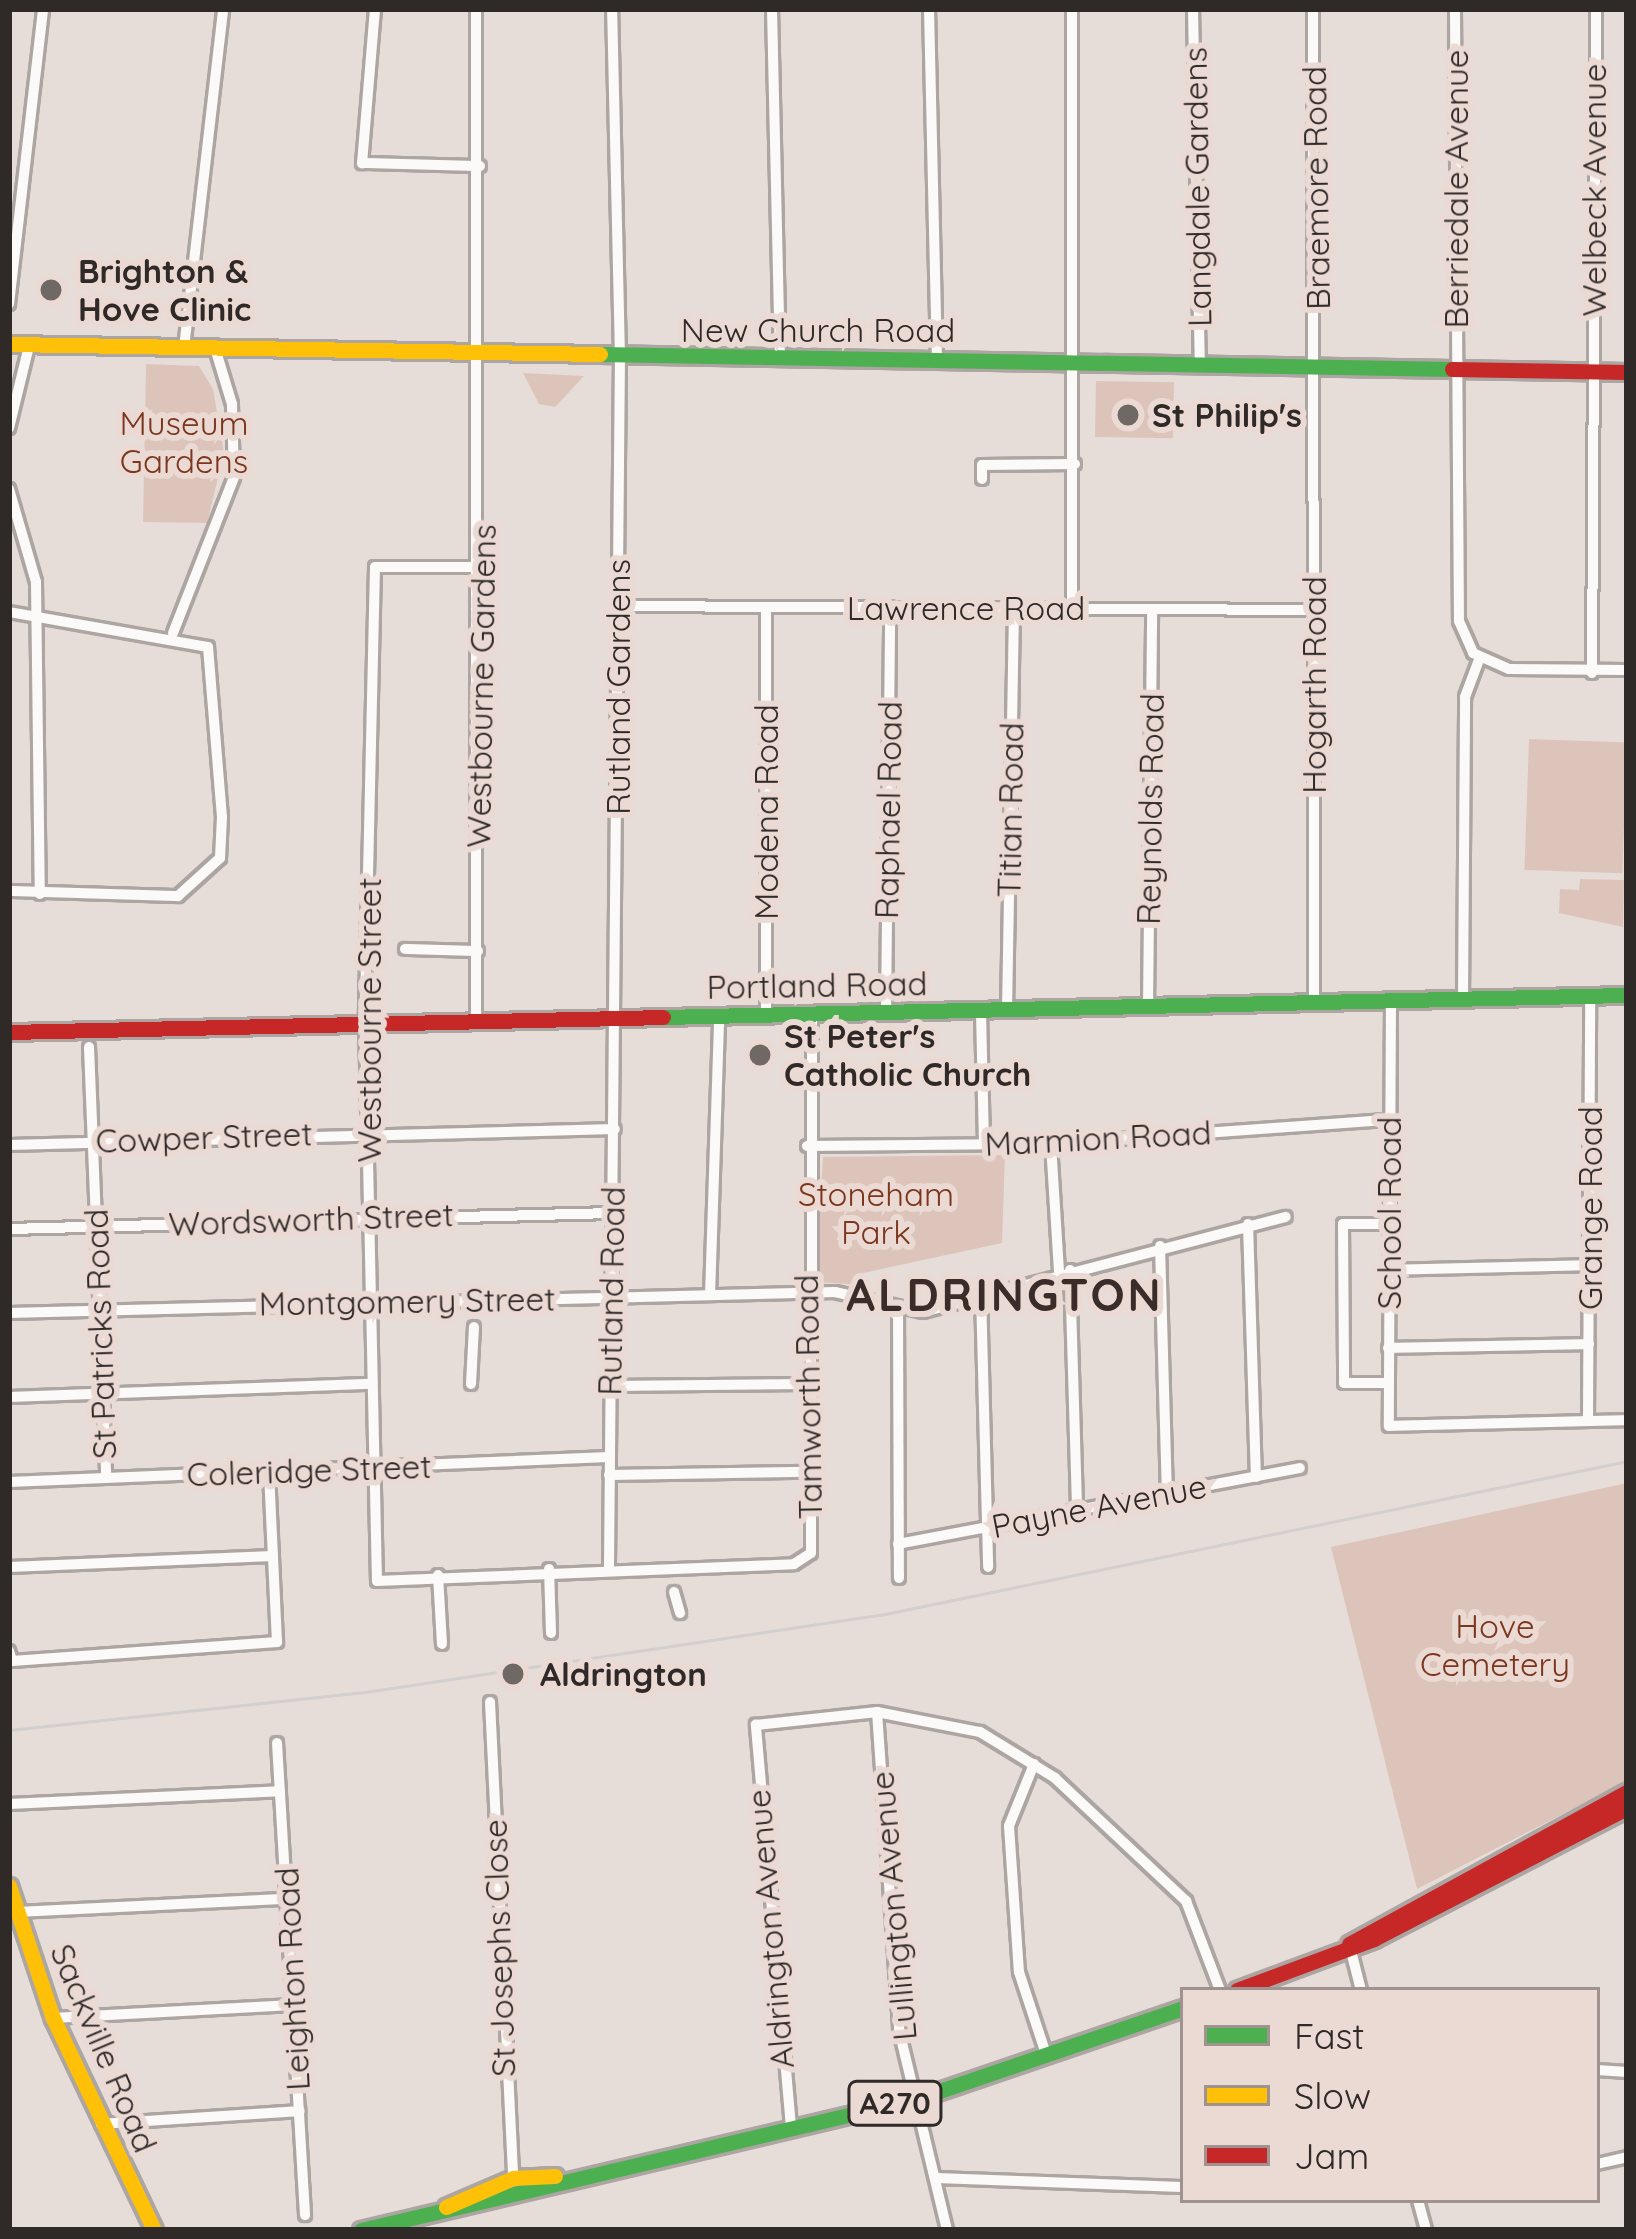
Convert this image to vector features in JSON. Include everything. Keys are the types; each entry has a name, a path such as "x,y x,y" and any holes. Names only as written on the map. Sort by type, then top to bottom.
{"main road":[{"name":"New Church Road","path":"9,344 781,362 937,360 1627,372"},
{"name":"Portland Road","path":"9,1033 365,1019 719,1018 1627,995"},
{"path":"1349,1944 1627,1792"},
{"path":"1244,1987 1349,1944 1627,1808"},
{"name":"Sackville Road","path":"9,1886 53,2018 98,2125 154,2230"},
{"name":"A270","path":"361,2230 514,2185 916,2099 1180,2009"}],"street":[{"path":"9,304 43,9"},
{"path":"184,349 221,10 237,9"},
{"path":"375,9 362,163 480,166"},
{"name":"Westbourne Gardens","path":"476,9 484,354 476,1018"},
{"name":"Rutland Gardens","path":"612,9 620,357 615,1016"},
{"path":"772,9 781,362"},
{"path":"929,9 937,360"},
{"path":"1072,9 1078,362 1072,608"},
{"name":"Langdale Gardens","path":"1193,9 1200,364"},
{"name":"Braemore Road","path":"1313,9 1318,366"},
{"name":"Berriedale Avenue","path":"1455,9 1457,607 1480,657"},
{"name":"Welbeck Avenue","path":"1592,674 1596,9"},
{"path":"9,428 29,346"},
{"path":"173,633 234,477 232,404 215,348"},
{"name":"Hogarth Road","path":"1314,1004 1318,366"},
{"path":"982,479 982,465 1075,464"},
{"path":"9,489 36,612 40,894"},
{"name":"Westbourne Street","path":"438,1575 377,1581 365,1019 375,567 483,567"},
{"name":"Lawrence Road","path":"618,606 1314,610"},
{"name":"Modena Road","path":"766,607 766,1016"},
{"name":"Raphael Road","path":"886,1013 890,608"},
{"name":"Titian Road","path":"1006,1011 1013,609"},
{"name":"Reynolds Road","path":"1148,1008 1152,610"},
{"path":"9,612 173,633 208,647 218,664 220,858 198,883 156,901 9,892"},
{"path":"1463,999 1465,697 1480,657 1592,674 1627,670"},
{"path":"405,949 478,951"},
{"name":"Grange Road","path":"1588,1420 1590,996"},
{"name":"School Road","path":"1391,999 1389,1426 1588,1420"},
{"path":"982,1012 984,1144"},
{"name":"Rutland Road","path":"610,1566 615,1016"},
{"name":"Tamworth Road","path":"610,1566 674,1571 804,1561 812,1016"},
{"path":"710,1295 719,1018"},
{"name":"St Patricks Road","path":"89,1047 106,1478"},
{"name":"Marmion Road","path":"807,1146 1052,1144 1388,1120"},
{"name":"Cowper Street","path":"9,1144 615,1129"},
{"path":"1052,1144 1065,1271 1077,1510"},
{"name":"Wordsworth Street","path":"9,1229 612,1213"},
{"path":"899,1578 898,1309 1286,1217"},
{"path":"1249,1224 1256,1477"},
{"path":"1388,1224 1343,1225 1344,1383 1388,1383"},
{"path":"1160,1246 1167,1493"},
{"path":"1388,1270 1590,1265"},
{"path":"981,1293 988,1567"},
{"name":"Montgomery Street","path":"9,1313 370,1300 805,1294 898,1309"},
{"path":"471,1384 474,1298"},
{"path":"1388,1348 1589,1344"},
{"path":"9,1397 372,1384"},
{"path":"610,1386 805,1384"},
{"path":"1588,1420 1627,1420"},
{"name":"Coleridge Street","path":"9,1482 608,1457"},
{"name":"Payne Avenue","path":"898,1544 1300,1468"},
{"path":"9,1651 12,1661 277,1642 269,1472"},
{"path":"609,1474 808,1472"},
{"path":"9,1567 274,1556"},
{"path":"442,1644 438,1575 610,1566"},
{"path":"549,1569 551,1633"},
{"path":"674,1592 680,1613"},
{"name":"St Josephs Close","path":"490,1702 514,2185"},
{"path":"877,1712 951,1722 1034,1764 1186,1901 1219,1987"},
{"name":"Aldrington Avenue","path":"791,2127 753,1730 877,1712"},
{"name":"Lullington Avenue","path":"877,1712 899,2030 947,2230"},
{"name":"Leighton Road","path":"277,1743 305,2215"},
{"path":"1034,1764 1010,1826 1019,1972 1047,2056"},
{"path":"9,1804 280,1791"},
{"path":"16,1912 287,1898"},
{"path":"1349,1944 1360,1987"},
{"path":"53,2018 293,2005"},
{"path":"98,2125 299,2111"},
{"path":"935,2178 1180,2187"}],"green space":[{"name":"Museum Gardens","path":"146,364 199,366 213,389 224,453 207,523 143,522"},
{"path":"523,373 584,376 555,407 539,404"},
{"path":"1096,381 1174,382 1173,438 1095,437"},
{"path":"1529,739 1627,742 1622,873 1524,870"},
{"path":"1580,879 1624,880 1623,927 1559,913 1560,889 1579,890"},
{"name":"Stoneham Park","path":"1005,1155 1002,1243 863,1273 865,1285 815,1282 823,1157"},
{"name":"Hove Cemetery","path":"1627,1483 1627,1781 1417,1889 1331,1547"}],"railway":[{"path":"9,1730 365,1692 885,1614 1627,1461"}],"traffic: fast":[{"path":"600,354 1452,369"},
{"path":"663,1017 1627,995"},
{"path":"361,2230 916,2099 1180,2009"}],"traffic: slow":[{"path":"9,344 600,354"},
{"path":"9,1886 53,2018 154,2230"},
{"path":"446,2207 513,2178 555,2176"}],"traffic: jam":[{"path":"1452,369 1627,372"},
{"path":"9,1032 663,1017"},
{"path":"1349,1944 1627,1792"},
{"path":"1245,1987 1374,1939 1627,1808"}],"place":[{"name":"Brighton & Hove Clinic","path":"51,290"},
{"name":"St Philip's","path":"1128,415"},
{"name":"St Peter's Catholic Church","path":"760,1055"},
{"name":"Aldrington","path":"513,1674"}],"district":[{"name":"ALDRINGTON","path":"1005,1295"}]}
